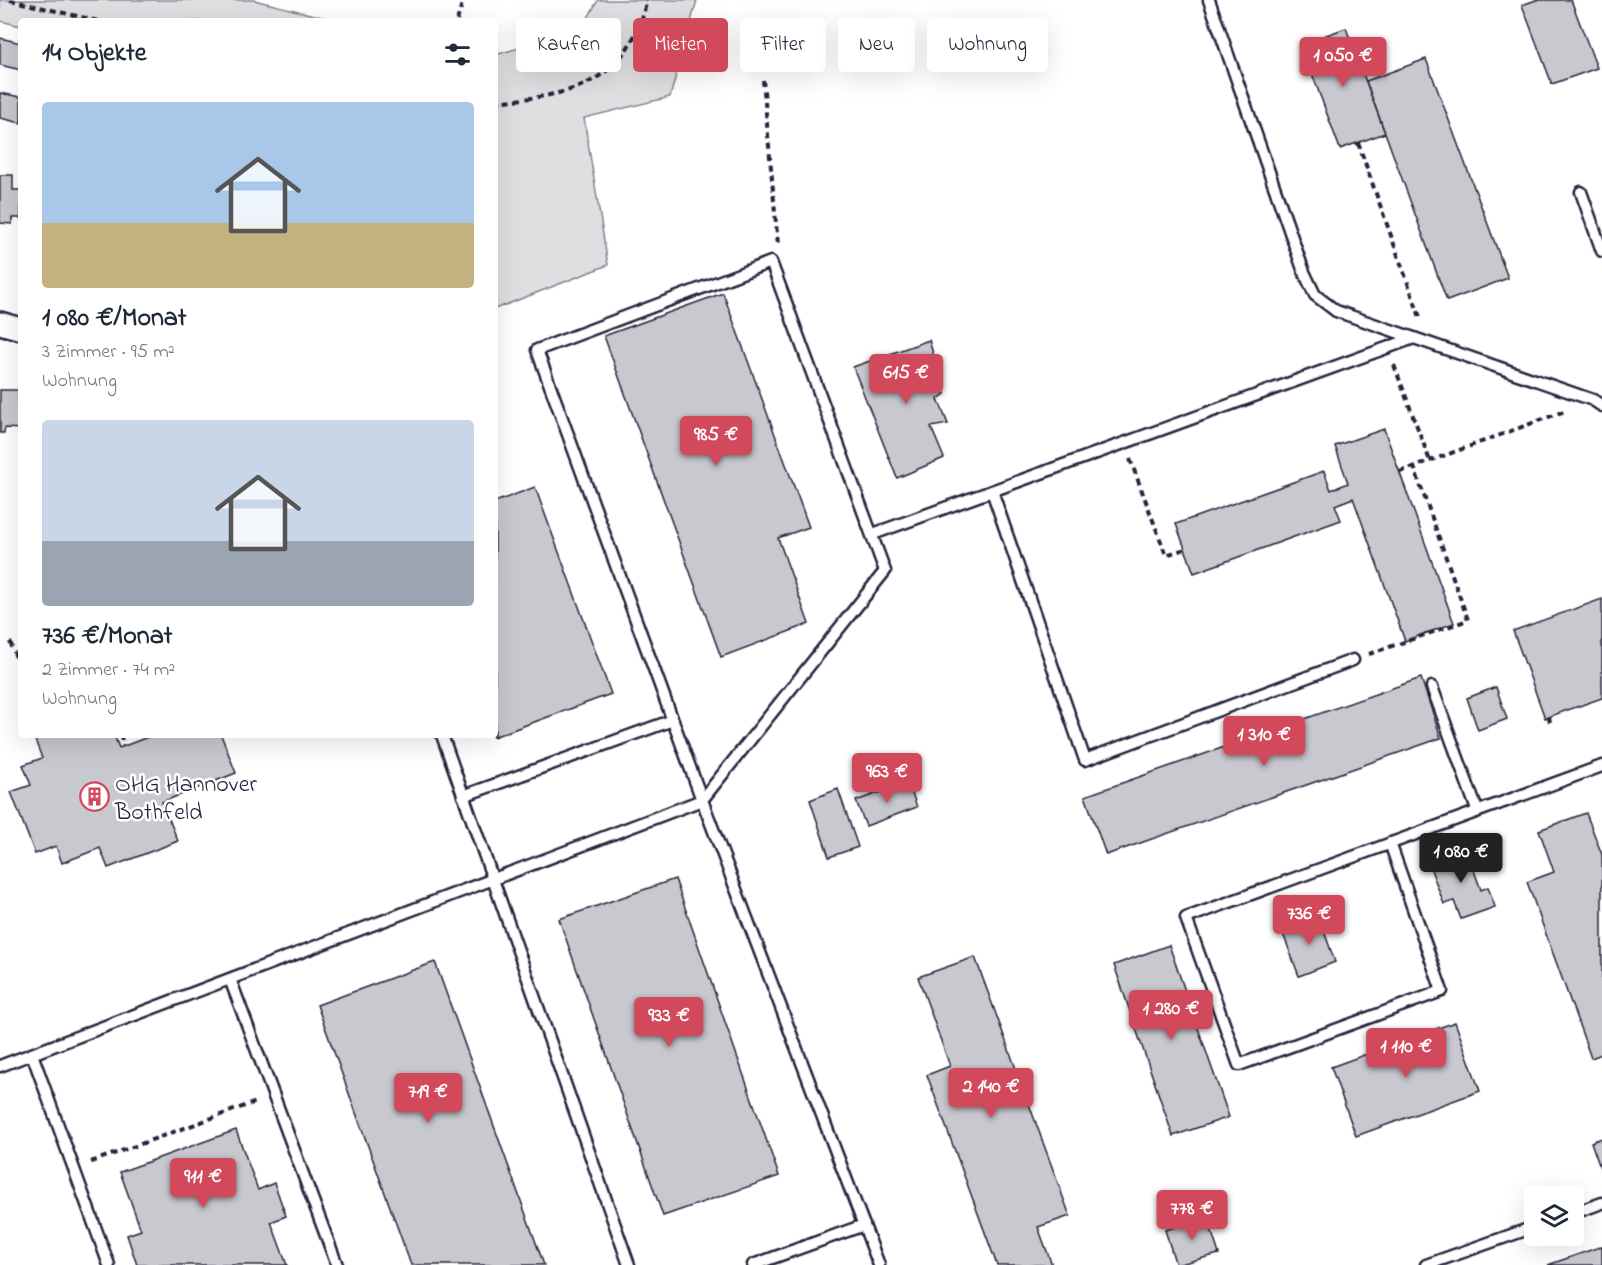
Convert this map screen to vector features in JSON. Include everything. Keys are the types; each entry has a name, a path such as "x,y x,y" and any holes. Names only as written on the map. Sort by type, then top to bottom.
{"street":[{"path":"0,323 18,328"}],"lane":[{"path":"1209,0 1304,272 1315,295 1336,311 1598,403"},
{"path":"1581,192 1602,251"},
{"path":"0,1066 702,800 885,571 771,262 537,350 702,800 879,1265"},
{"path":"873,534 1414,338"},
{"path":"992,491 1085,760 1353,660"},
{"path":"1432,687 1477,810"},
{"path":"463,796 674,720"},
{"path":"443,738 628,1265"},
{"path":"1390,843 1442,991 1239,1065 1186,918 1477,810 1602,766"},
{"path":"230,979 337,1265"},
{"path":"32,1054 109,1265"},
{"path":"1584,1209 1602,1203"},
{"path":"753,1265 864,1225"},
{"path":"1426,1265 1524,1231"}],"path":[{"path":"10,0 85,18"},
{"path":"458,18 463,0"},
{"path":"498,102 542,97 588,84 616,63 638,31 647,0"},
{"path":"763,80 778,249 771,262"},
{"path":"1358,143 1429,343"},
{"path":"1388,347 1430,461"},
{"path":"1400,472 1598,403"},
{"path":"1124,443 1166,555 1185,549"},
{"path":"1353,660 1468,620 1414,467"},
{"path":"10,642 18,662"},
{"path":"1549,717 1551,722"},
{"path":"121,738 124,746"},
{"path":"74,1169 274,1095"}],"shaded area":[{"path":"0,0 254,0 326,18 18,18 18,25 0,21"},
{"path":"598,0 697,0 692,18 633,18 633,72 677,72 670,97 584,118 608,265 498,308 498,54 516,49 516,72 621,72 621,18 588,18"}],"building":[{"path":"1536,0 1571,0 1597,68 1552,84 1522,5"},
{"path":"1346,28 1385,133 1340,149 1301,44"},
{"path":"0,38 18,42 18,69 0,65"},
{"path":"1426,59 1508,278 1447,301 1366,81"},
{"path":"0,93 18,96 18,122 0,118"},
{"path":"0,175 13,175 13,190 18,190 18,218 12,218 12,224 0,223"},
{"path":"723,293 809,527 778,538 809,624 721,657 604,336"},
{"path":"929,340 945,394 938,399 948,424 931,427 944,458 897,478 853,367"},
{"path":"0,390 18,390 18,429 5,428 4,433 0,433"},
{"path":"1384,429 1454,623 1405,641 1353,498 1335,505 1341,520 1194,573 1176,524 1324,471 1331,490 1348,483 1335,446"},
{"path":"535,487 611,694 498,735 498,501"},
{"path":"1602,599 1602,698 1545,718 1513,631"},
{"path":"1421,678 1441,738 1106,855 1085,796"},
{"path":"1496,687 1507,719 1478,730 1467,698"},
{"name":"OHG Hannover Bothfeld","path":"40,738 115,738 119,748 145,738 222,738 236,773 162,802 178,841 108,868 100,848 62,863 56,846 35,854 11,792 31,785 23,765 42,758 35,740"},
{"path":"908,782 917,807 866,826 856,801"},
{"path":"838,789 858,847 829,857 810,800"},
{"path":"1586,813 1602,855 1602,1054 1591,1058 1527,882 1554,872 1539,830"},
{"path":"1466,848 1481,890 1488,887 1495,907 1461,919 1454,901 1444,904 1428,862"},
{"path":"675,879 779,1176 663,1216 559,919"},
{"path":"1319,917 1335,962 1299,976 1282,931"},
{"path":"1169,945 1229,1117 1173,1136 1114,965"},
{"path":"975,957 1070,1216 1038,1227 1052,1265 997,1265 927,1075 950,1066 918,977"},
{"path":"435,962 544,1265 411,1265 317,1005"},
{"path":"1455,1022 1480,1091 1356,1136 1331,1067"},
{"path":"236,1130 258,1190 274,1183 276,1188 286,1216 271,1222 287,1265 137,1265 127,1235 141,1230 120,1172"},
{"path":"1602,1138 1602,1173 1591,1142"},
{"path":"1207,1217 1219,1254 1176,1265 1165,1230"},
{"path":"1602,1246 1602,1265 1548,1265"}],"place":[{"name":"OHG Hannover Bothfeld","path":"94,797"}]}
